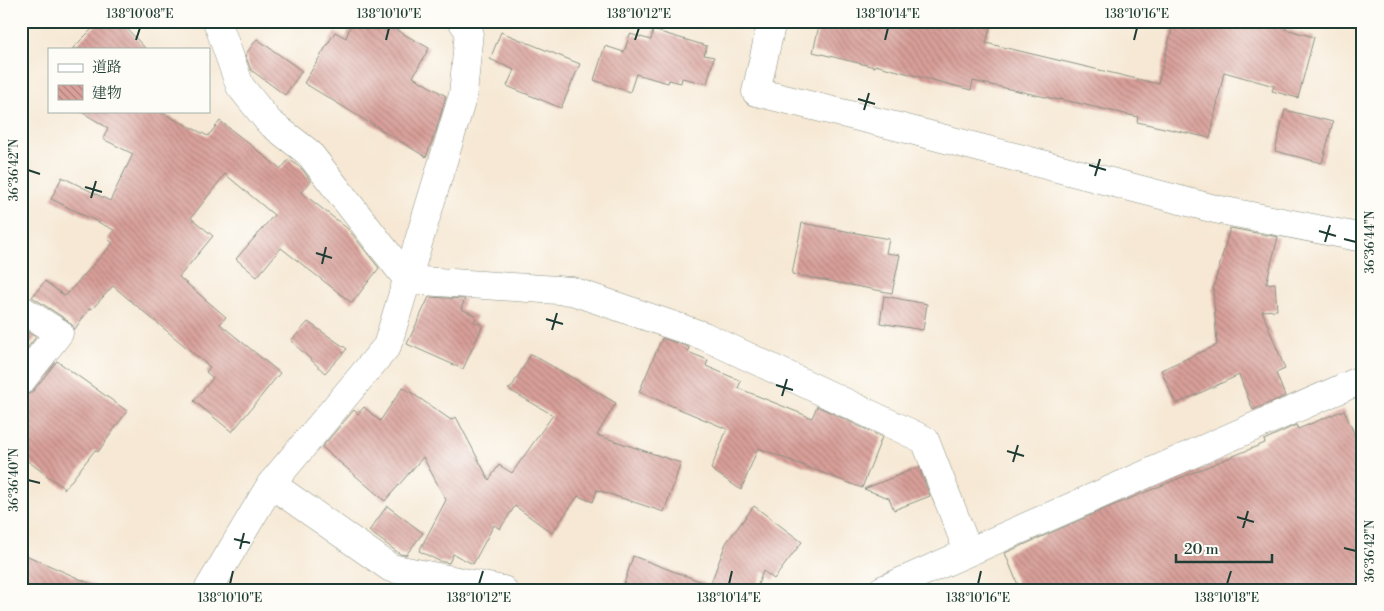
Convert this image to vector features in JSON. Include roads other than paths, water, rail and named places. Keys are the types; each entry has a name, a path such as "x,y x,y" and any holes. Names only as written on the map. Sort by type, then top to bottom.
{"street":[{"path":"217,21 240,86 269,122 309,153 408,280 572,291 704,336 925,440 968,551"},
{"path":"208,590 271,484 387,346 463,95 469,31 462,21"},
{"path":"772,21 756,92 1215,209 1363,238"},
{"path":"21,309 59,333 21,381"},
{"path":"882,590 1363,379"},
{"path":"271,484 391,568 503,590"}]}
